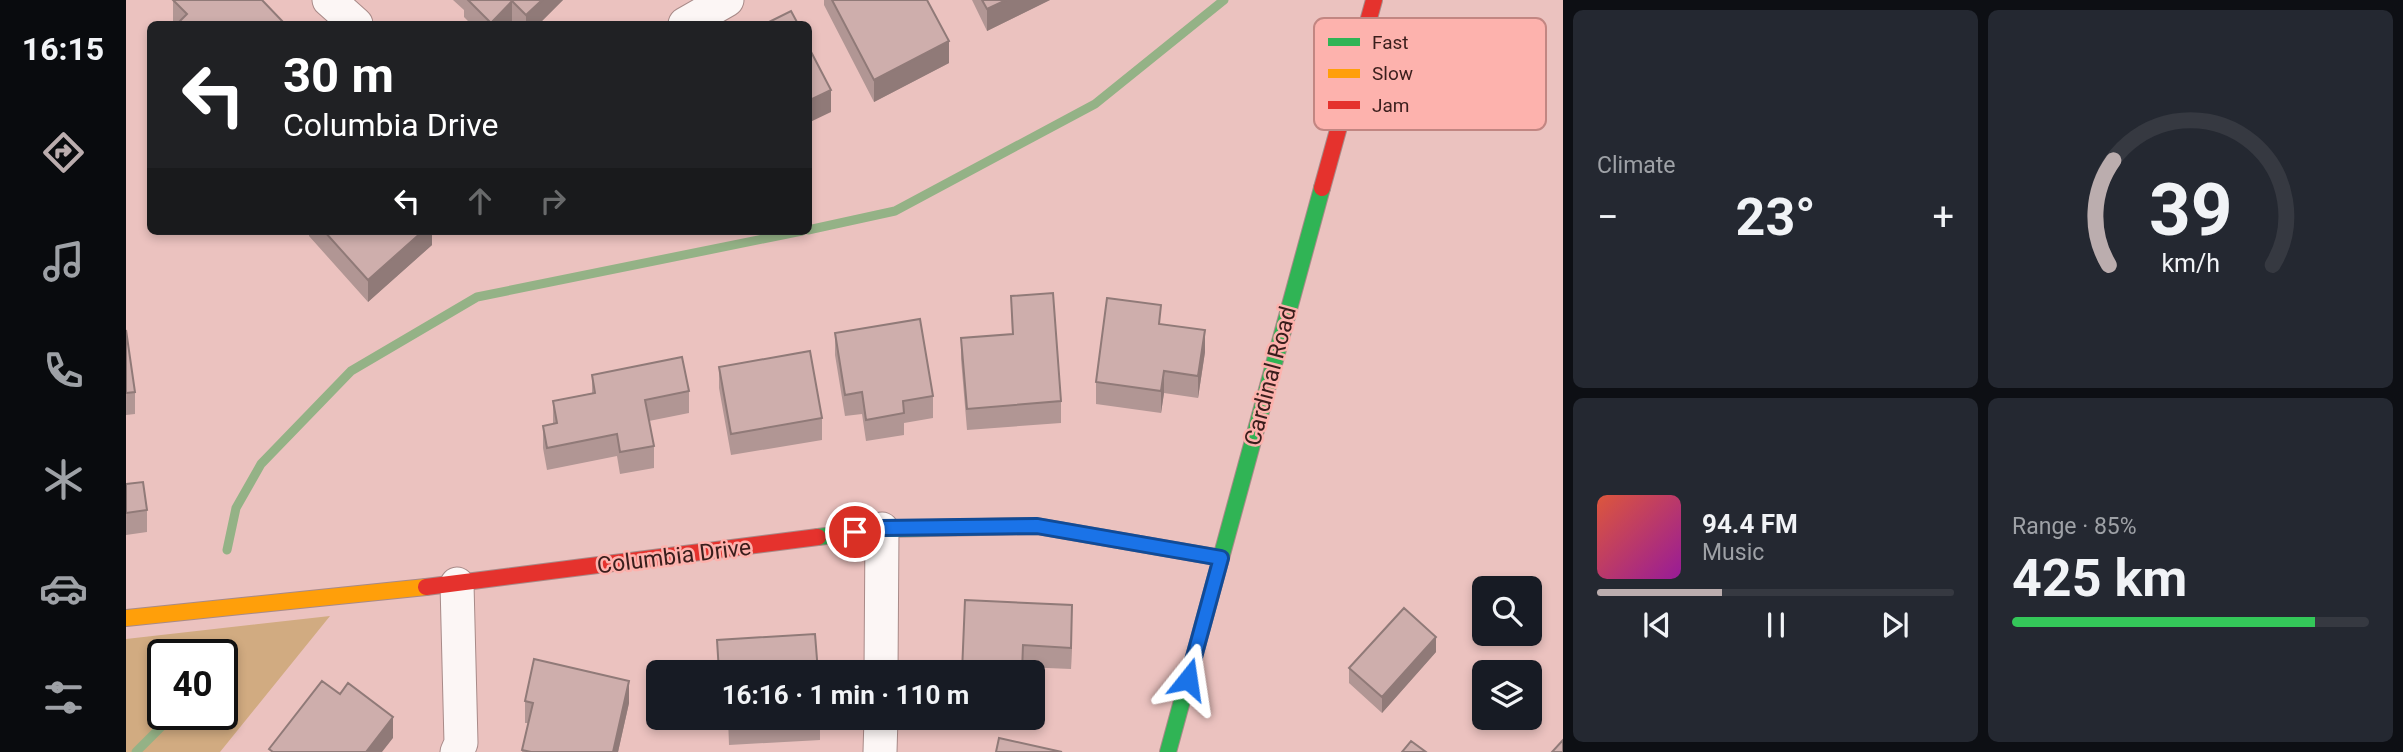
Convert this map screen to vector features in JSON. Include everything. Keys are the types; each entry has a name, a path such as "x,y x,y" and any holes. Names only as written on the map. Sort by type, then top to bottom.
{"street":[{"path":"329,0 353,21"},
{"path":"690,21 727,0"},
{"name":"Cardinal Road","path":"1369,18 1374,0"},
{"name":"Cardinal Road","path":"1168,752 1338,130"},
{"name":"Columbia Drive","path":"126,618 457,584 881,528 1037,526 1221,558"},
{"path":"881,528 881,660"},
{"path":"457,584 461,743 457,752"},
{"path":"880,752 881,730"}],"shaded area":[{"path":"330,616 238,730 238,639 147,639 147,730 238,730 220,752 126,752 126,639"}],"building":[{"path":"173,0 262,0 282,21 180,21 187,14"},
{"path":"468,0 542,0 526,15 512,1 493,21 489,21"},
{"path":"832,0 927,0 949,41 874,80"},
{"path":"982,0 1006,0 987,9"},
{"path":"791,11 796,21 771,21"},
{"path":"812,54 831,90 812,99"},
{"path":"328,235 419,235 368,280"},
{"path":"1053,293 1061,401 967,409 961,338 1013,334 1011,296"},
{"path":"1107,298 1161,305 1159,324 1205,330 1198,376 1164,371 1161,391 1096,382"},
{"path":"920,319 933,396 903,401 904,413 866,420 862,392 845,395 835,333"},
{"path":"126,330 135,392 126,393"},
{"path":"810,351 822,418 731,434 719,367"},
{"path":"682,357 689,391 645,400 654,446 620,452 617,434 547,448 543,426 557,423 553,401 595,393 592,375"},
{"path":"143,482 147,510 126,513 126,484"},
{"path":"965,600 1072,605 1071,648 1023,645 1022,660 962,660"},
{"path":"1404,608 1436,637 1382,697 1349,668"},
{"path":"815,634 817,660 718,660 717,640"},
{"path":"534,659 629,681 613,752 522,750 533,703 525,701"},
{"path":"322,681 340,694 348,683 393,717 366,752 273,752 269,749"},
{"path":"999,738 1062,752 996,752"},
{"path":"1563,740 1563,752 1552,752"},
{"path":"1411,741 1426,752 1402,752"}],"waterway":[{"path":"812,229 895,211 1095,104 1224,0"},
{"path":"227,550 236,508 261,464 351,371 477,297 782,235"},
{"path":"136,752 158,730"}],"traffic: fast":[{"path":"1168,752 1322,188"},
{"path":"818,537 882,529 1037,526 1221,558"}],"traffic: slow":[{"path":"126,618 426,587"}],"traffic: jam":[{"path":"1369,18 1374,0"},
{"path":"1322,188 1338,130"},
{"path":"426,587 818,537"}],"route":[{"path":"855,532 881,528 1037,526 1221,558 1188,679"}]}
